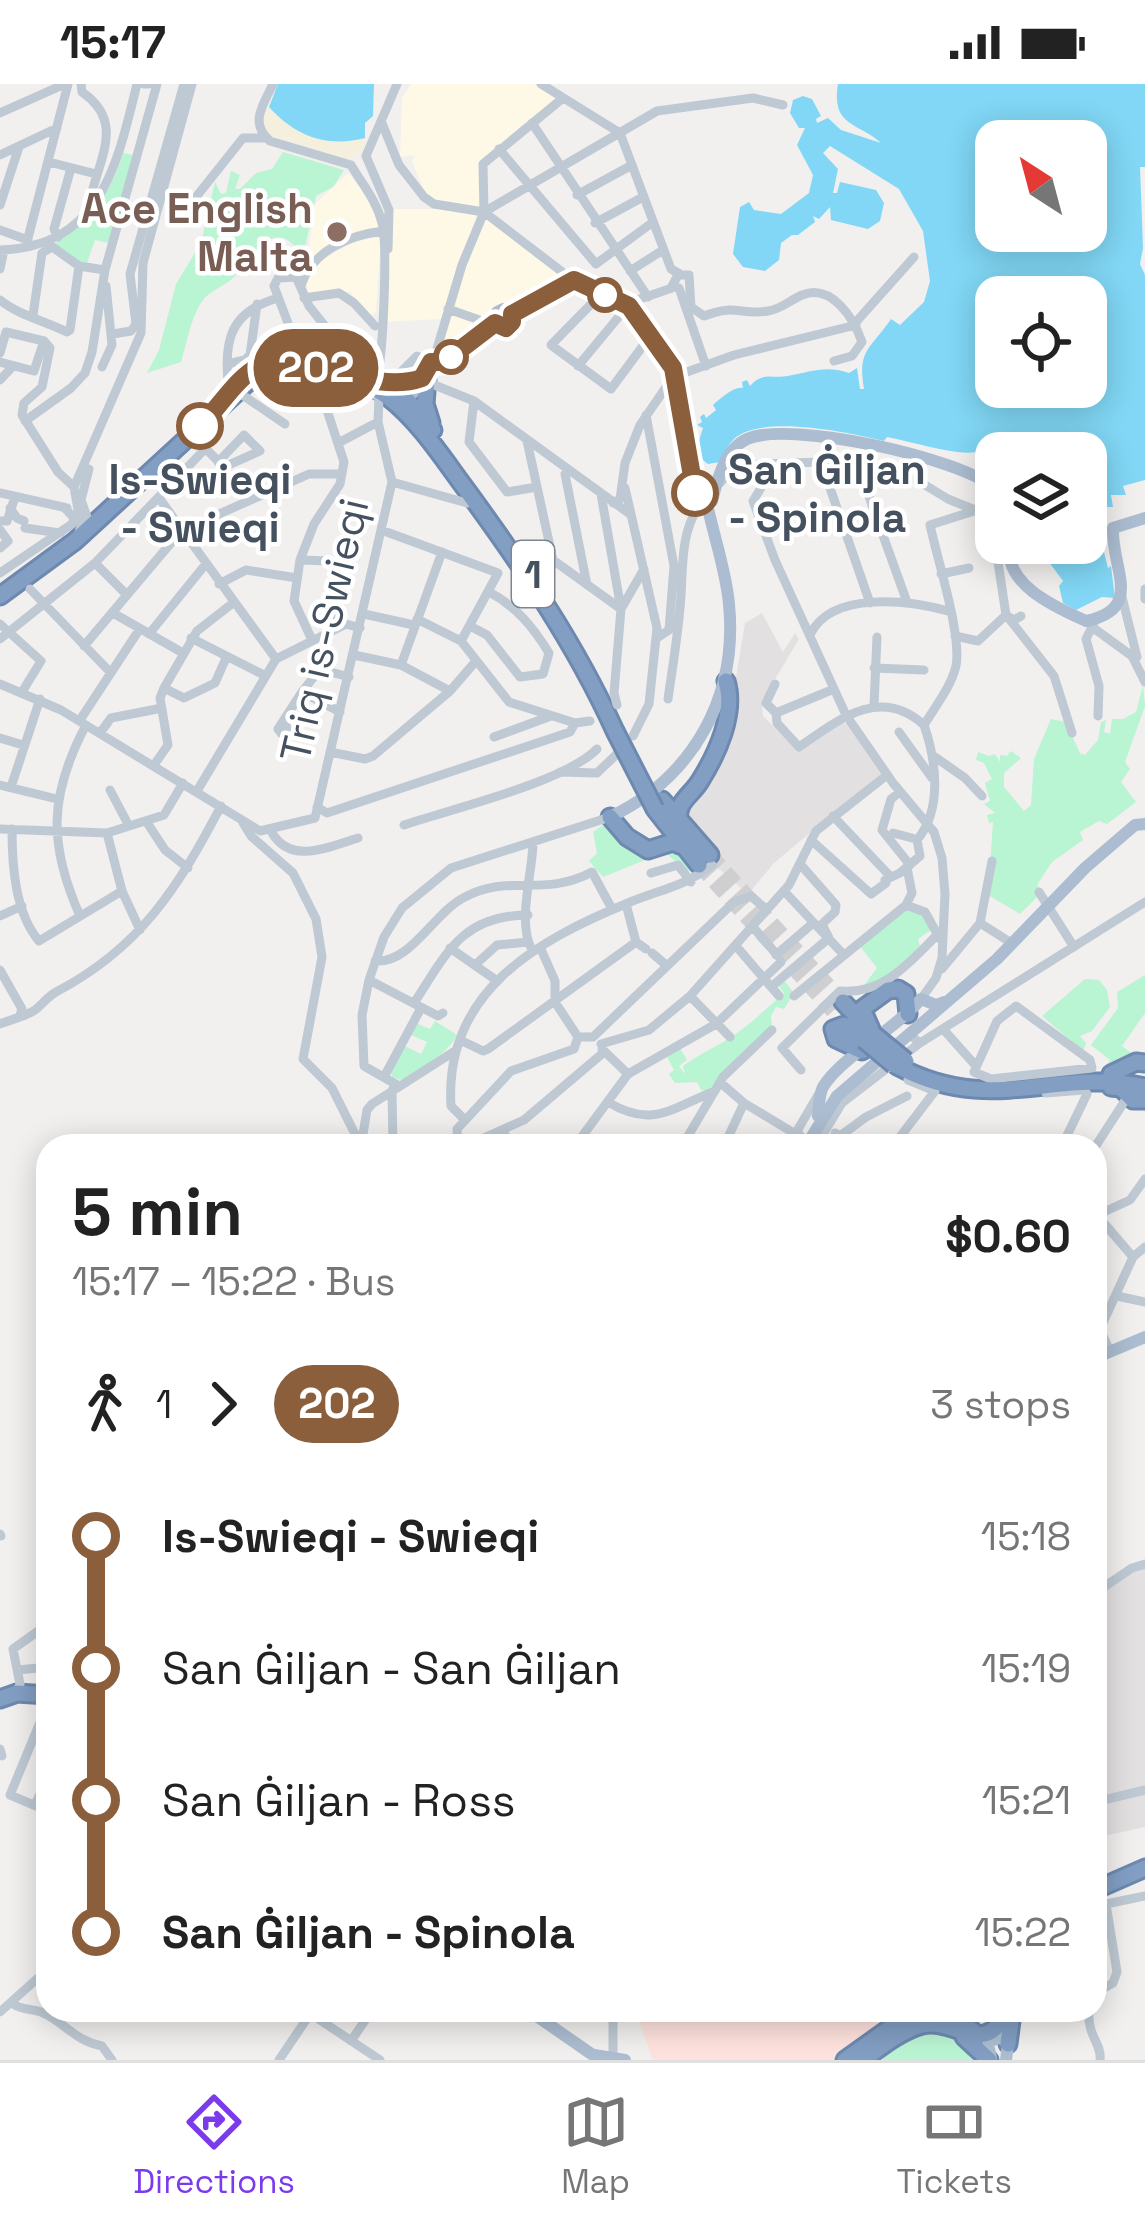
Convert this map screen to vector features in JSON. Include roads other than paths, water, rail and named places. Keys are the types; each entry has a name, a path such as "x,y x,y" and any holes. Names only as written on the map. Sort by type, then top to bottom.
{"highway":[{"path":"79,533 190,438 262,365 278,362 389,388 430,434"},
{"path":"210,416 266,369 287,365 389,388 432,369"},
{"path":"430,434 425,404 432,369"},
{"name":"1","path":"430,434 586,668 676,832 707,862"},
{"name":"1","path":"430,434 576,634 623,730"},
{"path":"0,599 190,438"},
{"path":"467,503 491,534 506,544"},
{"path":"610,817 617,828 648,850 661,847 676,832 677,812 697,787 722,737 729,695 725,681"},
{"path":"660,798 673,804 683,800"},
{"path":"832,1008 860,1003 896,987 932,1009"},
{"path":"862,1047 862,1009 888,990 898,988 906,994 908,1014"},
{"path":"832,1008 862,1047 940,1086 1000,1092 1089,1083 1137,1094"},
{"path":"832,1008 836,1016 830,1035 847,1050 862,1047"},
{"path":"903,1069 942,1077 1111,1074 1136,1062 1145,1063"},
{"path":"1111,1074 1137,1094"},
{"path":"1107,1876 1145,1863"},
{"path":"1107,1883 1145,1863"},
{"path":"844,2060 890,2022"},
{"path":"844,2060 898,2022"},
{"path":"861,2060 911,2022"},
{"path":"961,2022 982,2035"},
{"path":"861,2060 904,2032 929,2024 982,2035 1002,2022"},
{"path":"1007,2052 1009,2022"},
{"path":"878,2049 916,2030 941,2028 974,2043 990,2060"}],"main road":[{"path":"389,388 432,369 494,321 506,328 512,314 574,280 629,306 673,368 701,468 712,482 709,496 730,607 725,681 699,742 660,798 610,817"},
{"path":"709,496 738,445 751,437 837,438 964,469 975,476"},
{"path":"701,468 726,462"},
{"path":"693,489 701,468"},
{"path":"693,489 701,468"},
{"path":"693,489 709,496"},
{"path":"1008,564 1040,598 1092,623 1113,611 1122,597 1111,532 1117,525 1145,518"},
{"path":"822,1124 820,1092 862,1047 908,1014 944,1002 1012,944 1085,868 1142,821"},
{"path":"811,1134 844,1096 915,1039 932,1009"},
{"path":"820,1092 831,1100 844,1096"},
{"path":"1107,1353 1145,1337"},
{"path":"549,2022 609,2057"},
{"path":"990,2060 986,2049 991,2039 1000,2037 1007,2052"}],"street":[{"path":"0,113 66,84"},
{"path":"28,243 66,84"},
{"path":"81,84 82,92 106,115 108,131 92,206"},
{"path":"113,334 130,331 136,324 130,274 188,84"},
{"path":"79,533 75,483 141,333 143,263 188,84"},
{"path":"267,138 258,118 273,84"},
{"path":"351,165 366,156 397,84"},
{"path":"541,84 620,133 670,268 692,307 704,316 727,307 766,312 816,293 831,297 856,324 862,342 858,351 834,362"},
{"path":"33,315 42,253 92,206 116,168 146,86"},
{"path":"25,422 76,383 74,372 92,352 146,86"},
{"path":"563,98 483,164 484,212 448,309 432,384 474,401 601,494 620,500 630,514 657,638 649,704 623,730"},
{"path":"484,212 657,111 753,98 783,105"},
{"path":"381,121 399,165 424,197 434,204 484,212 574,280"},
{"path":"532,123 648,297"},
{"path":"0,154 58,128"},
{"path":"196,197 243,138 267,138 351,165 370,193 384,231 382,296"},
{"path":"0,205 19,147"},
{"path":"499,149 596,264 652,222"},
{"path":"366,156 391,224 382,296"},
{"path":"50,162 96,173"},
{"path":"578,195 632,164"},
{"path":"52,242 71,167"},
{"path":"596,223 643,197"},
{"path":"0,230 28,243"},
{"path":"298,282 312,260 356,236 384,231"},
{"path":"0,269 2,250 52,242 79,266 105,272"},
{"path":"630,271 663,250"},
{"path":"620,500 629,450 673,377 734,355 856,324 914,257"},
{"path":"0,301 67,332 79,266"},
{"path":"102,367 113,334 105,272"},
{"path":"271,334 300,340 274,281 298,282"},
{"path":"298,282 304,298 359,369 389,388"},
{"path":"578,365 629,306 636,307 679,284"},
{"path":"679,284 706,366"},
{"path":"304,298 339,293 374,326"},
{"path":"602,293 551,345 601,384 613,387 651,335"},
{"name":"Triq is-Swieqi","path":"317,807 392,482 378,422 389,388 382,296"},
{"path":"278,298 257,304 236,321 227,364 237,390 285,424"},
{"path":"227,364 250,355 257,304"},
{"path":"448,309 494,321"},
{"path":"44,341 34,371 0,358 6,332 44,341 50,348 41,387 24,403 25,422 58,472 75,483"},
{"path":"0,380 13,366"},
{"path":"218,462 244,435 266,448 224,467 218,462 205,449 190,438 237,390 278,370 326,375 323,398 340,442 342,474 300,560 294,602 312,640"},
{"path":"474,401 470,442 494,476 509,493 537,487"},
{"path":"646,415 681,594 668,699"},
{"path":"340,442 378,422"},
{"path":"527,441 554,560 621,609"},
{"path":"22,692 41,661 3,632 95,563 205,449"},
{"path":"821,462 870,604"},
{"path":"974,511 920,481 821,462 793,466 766,478 751,503 846,715 890,783 934,832 942,858 938,973 932,1009 982,1077"},
{"path":"657,638 669,631 677,564 694,512 736,465 793,466"},
{"path":"858,466 907,602"},
{"path":"568,470 565,474 587,585"},
{"path":"84,646 181,531 309,474 342,474"},
{"path":"392,482 467,503"},
{"path":"0,493 13,503 101,514 109,510"},
{"path":"601,494 621,609 617,705"},
{"path":"159,498 276,659"},
{"path":"13,503 17,518 25,524 79,533"},
{"path":"0,548 8,541 0,526 7,521 13,503"},
{"path":"0,573 79,533 74,508"},
{"path":"74,508 79,533"},
{"path":"924,724 956,664 955,636 930,525 933,520 974,511"},
{"path":"384,531 498,573 461,641"},
{"path":"401,665 442,551"},
{"path":"300,560 330,561 338,568 334,630"},
{"path":"95,563 126,594"},
{"path":"1003,564 1006,615 1054,676 1072,733"},
{"path":"80,916 64,877 55,830 66,766 111,673 206,566"},
{"path":"941,574 969,568"},
{"path":"621,609 644,569"},
{"path":"219,584 246,570 297,578"},
{"path":"30,589 111,673"},
{"path":"470,626 487,635 520,676 543,674 547,668 549,653 543,643 513,605 489,592"},
{"path":"1122,597 1145,682"},
{"path":"809,630 827,614 870,604 907,602 948,611"},
{"path":"154,765 168,745 164,688 191,638 233,604"},
{"path":"112,613 183,653"},
{"path":"364,614 416,622 461,641 509,702 575,723 590,722"},
{"path":"1006,615 1015,620 1022,616"},
{"path":"955,636 978,641 1006,615"},
{"path":"1099,712 1099,686 1086,639 1092,623 1140,659"},
{"path":"197,791 276,659 346,624 360,628"},
{"path":"874,706 877,637"},
{"path":"191,638 264,675"},
{"path":"353,655 401,665 450,691"},
{"path":"164,688 184,698 215,683 226,658"},
{"path":"330,752 365,759 373,756 450,691 476,661"},
{"path":"874,668 923,670"},
{"path":"285,718 320,669 349,677"},
{"path":"0,684 40,698 260,831 315,818 317,807 327,813 570,732 575,723"},
{"path":"775,684 766,703 799,747 846,715 874,706 911,713 924,724 934,757 932,817 928,827 897,849"},
{"path":"776,713 834,688"},
{"path":"302,692 340,712"},
{"path":"40,698 6,786 57,799"},
{"path":"36,717 53,706"},
{"path":"100,733 111,718 162,708"},
{"path":"494,737 554,715"},
{"path":"899,732 932,778"},
{"path":"0,738 23,745"},
{"path":"404,825 560,772 585,761 597,748"},
{"path":"560,772 596,773 620,751"},
{"path":"934,757 982,796"},
{"path":"122,891 39,941 22,906 6,830 107,833 164,815 183,783"},
{"path":"599,1044 649,1030 690,996 784,891 811,840 832,816 890,783"},
{"path":"832,1008 798,994 906,905 912,893 909,867 882,830 891,799 890,783"},
{"path":"110,790 129,826"},
{"path":"0,1024 36,1009 52,994 80,980 140,930 167,901 221,806"},
{"path":"832,816 890,876"},
{"path":"396,1088 364,1066 362,1015 375,961 393,921 426,885 472,859 610,817"},
{"path":"241,818 251,836 293,873 316,919 322,957 303,1059 332,1088 355,1134"},
{"path":"146,821 165,850 188,868"},
{"path":"271,831 294,852 306,853 358,838"},
{"path":"107,833 122,891 140,930"},
{"path":"893,833 914,839"},
{"path":"811,840 871,894 920,856 914,839"},
{"path":"533,844 528,915 533,946 555,981 555,1002 578,1037 599,1044 628,1074"},
{"path":"938,973 980,923 992,861"},
{"path":"449,1092 458,1045 481,998 533,946 626,904 691,882 707,862"},
{"path":"651,874 678,865 691,882"},
{"path":"799,869 836,905 822,924 844,955"},
{"path":"0,871 15,878"},
{"path":"375,961 388,960 406,949 443,911 477,891 515,884 531,888 569,885 592,872 612,910"},
{"path":"784,891 830,938"},
{"path":"801,910 824,891"},
{"path":"1040,892 1074,947"},
{"path":"495,1134 524,1120 599,1044 666,965 734,902 751,896 767,910"},
{"path":"932,1009 994,997 1145,902"},
{"path":"626,904 644,948 666,965"},
{"path":"906,905 925,912 940,939"},
{"path":"0,916 22,906"},
{"path":"384,1077 450,948 487,920 528,915"},
{"path":"980,923 1012,944"},
{"path":"584,1134 628,1074 771,988 781,961 812,924"},
{"path":"753,927 781,961"},
{"path":"781,961 830,938"},
{"path":"801,1070 782,1048 832,1008 840,991 860,992 890,979 940,939"},
{"path":"475,965 497,945 533,946"},
{"path":"736,946 771,988"},
{"path":"450,948 496,980"},
{"path":"458,1045 488,1049 644,948"},
{"path":"0,970 17,998 20,1015"},
{"path":"369,980 438,1016 443,1013"},
{"path":"690,996 730,1037"},
{"path":"994,997 1006,1012"},
{"path":"982,1077 989,1035 1006,1012 1020,1007 1093,1064 1066,1134"},
{"path":"690,1134 723,1077 772,1030"},
{"path":"459,1134 467,1117 511,1071 574,1049 578,1037"},
{"path":"363,1134 367,1110 458,1045"},
{"path":"431,1066 443,1072 451,1106 467,1117"},
{"path":"903,1069 935,1091 904,1134"},
{"path":"982,1077 1089,1083"},
{"path":"1015,1095 1084,1090 1089,1083"},
{"path":"394,1134 396,1088"},
{"path":"608,1102 648,1118 719,1088"},
{"path":"719,1088 789,1134"},
{"path":"798,1134 820,1092"},
{"path":"1105,1134 1137,1094"},
{"path":"844,1096 866,1117"},
{"path":"843,1134 907,1096"},
{"path":"729,1134 743,1103"},
{"path":"819,1134 822,1124 837,1134"},
{"path":"1107,1211 1133,1198 1145,1179"},
{"path":"1107,1228 1133,1257"},
{"path":"1107,1311 1133,1257 1145,1247"},
{"path":"1117,1296 1145,1302"},
{"path":"1107,1345 1110,1352"},
{"path":"1107,1585 1145,1564"},
{"path":"35,1805 10,1795 32,1744 27,1698 13,1649 36,1633"},
{"path":"18,1670 36,1668"},
{"path":"32,1744 36,1746"},
{"path":"1107,1799 1145,1790"},
{"path":"1107,1902 1145,1896"},
{"path":"1107,1929 1117,1972 1107,1986"},
{"path":"0,2012 36,1981"},
{"path":"13,2004 23,2011 36,2010"},
{"path":"55,2022 82,2042 102,2046 112,2060"},
{"path":"279,2060 302,2022"},
{"path":"323,2022 380,2060"},
{"path":"351,2041 364,2022"},
{"path":"609,2057 612,2022"},
{"path":"1088,2022 1100,2060"}],"water":[{"path":"278,84 374,84 373,116 365,123 365,138 325,140 301,132 269,107"},
{"path":"838,84 1145,84 1140,264 1145,275 1145,480 1123,486 1126,495 1111,495 1113,507 1107,507 1107,432 975,432 975,452 967,453 887,437 884,441 830,430 766,427 735,438 720,462 708,464 700,456 700,417 716,410 713,405 728,393 743,388 742,382 747,380 750,386 763,377 825,369 849,373 857,368 860,389 864,389 862,365 872,344 891,319 900,325 924,302 930,281 923,231 899,189 830,146 823,153 838,169 833,193 840,182 876,190 884,203 880,221 868,229 831,220 830,207 819,219 813,216 815,222 798,235 781,243 779,260 765,271 743,267 733,254 740,207 749,202 754,210 781,214 809,193 813,175 797,145 805,128 799,128 790,113 793,100 812,99 821,116 817,123 828,118 841,130 881,143 848,122 839,108"},
{"path":"1050,564 1107,564 1115,598 1102,597 1076,610 1063,603 1059,586 1063,581"}],"tunnel":[{"path":"710,855 843,1002"},
{"path":"699,865 833,1011"}],"place":[{"name":"Ace English Malta","path":"337,232"},
{"name":"Is-Swieqi - Swieqi","path":"200,426"},
{"name":"San Ġiljan - Spinola","path":"695,493"}]}
